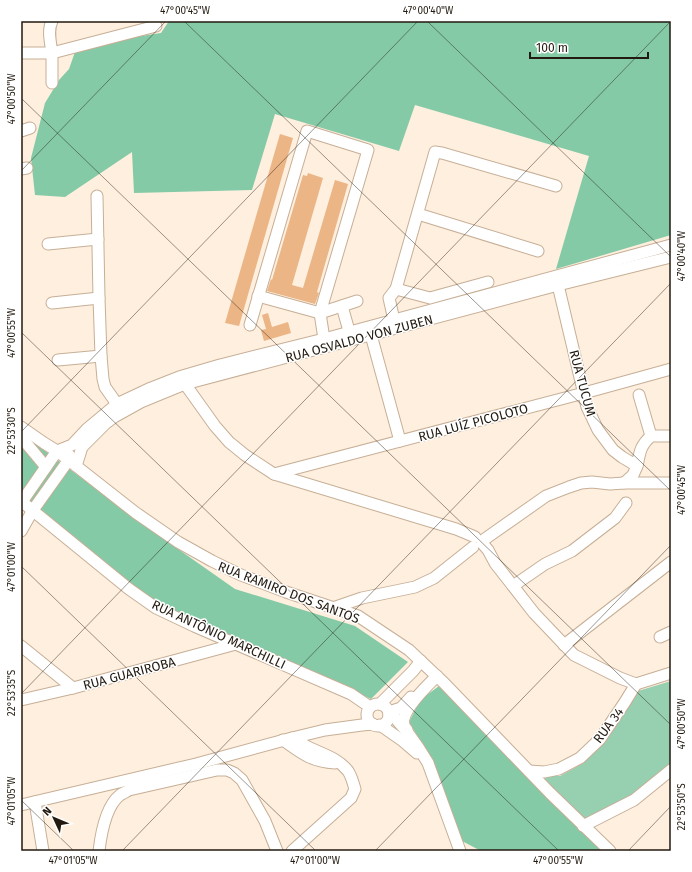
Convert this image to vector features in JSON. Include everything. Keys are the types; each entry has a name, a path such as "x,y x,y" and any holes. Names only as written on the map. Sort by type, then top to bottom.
{"street":[{"path":"52,21 50,33 52,83"},
{"path":"21,53 52,53 156,26"},
{"path":"250,325 307,131 368,150 320,313 324,338"},
{"path":"394,320 389,298 396,289 435,152 556,186"},
{"path":"97,196 99,298 103,379 105,387 117,404"},
{"path":"418,214 538,251"},
{"path":"48,244 98,239"},
{"name":"RUA OSVALDO VON ZUBEN","path":"21,502 57,452 72,445 117,404 151,388 179,377 220,365 671,246"},
{"name":"RUA OSVALDO VON ZUBEN","path":"21,531 33,510 72,463 82,447 106,423 141,402 185,384 558,285 671,257"},
{"path":"396,289 430,298 488,282"},
{"name":"RUA TUCUM","path":"558,285 587,407 598,430 613,450 637,466"},
{"path":"258,296 320,313 357,301"},
{"path":"52,303 99,298"},
{"path":"342,306 349,331"},
{"path":"371,334 400,441"},
{"path":"58,360 101,356"},
{"name":"RUA LUÍZ PICOLOTO","path":"274,474 671,369"},
{"path":"185,384 215,426 229,442 245,455 274,474 456,530 465,540 477,544 487,558 495,563 534,612 574,655 620,678 636,684 671,673"},
{"path":"639,395 651,436"},
{"name":"RUA RAMIRO DOS SANTOS","path":"21,427 72,463 136,513 178,542 241,575 358,616 408,650 434,673 528,771 610,851"},
{"path":"624,483 633,475 644,442 651,436 671,436"},
{"path":"21,437 46,467"},
{"name":"RUA OSVALDO VON ZUBEN","path":"72,445 72,463"},
{"path":"333,608 362,598 415,587 434,578 477,544 530,506 546,496 569,487 592,482 610,484 671,483"},
{"name":"RUA ANTÔNIO MARCHILLI","path":"21,502 33,510 129,589 156,608 351,694 395,718 408,733 428,763 459,848"},
{"path":"513,586 545,564 572,551 614,518 626,503"},
{"path":"564,645 671,562"},
{"path":"358,616 362,598"},
{"path":"660,636 671,632"},
{"name":"RUA GUARIROBA","path":"21,700 73,688 236,644"},
{"path":"21,646 73,688"},
{"path":"376,725 368,720 380,710 421,661"},
{"path":"21,805 196,764 325,730 380,710 401,708 434,673"},
{"path":"408,733 404,724 404,718 408,709 434,673"},
{"name":"RUA 34","path":"528,771 544,772 559,769 580,758 600,739 636,684"},
{"path":"325,730 385,723 388,720 380,710"},
{"name":"RUA ANTÔNIO MARCHILLI","path":"376,725 403,741 428,763"},
{"path":"288,739 331,757 348,772 355,788 351,798 292,851"},
{"path":"99,851 106,816 116,799 122,793 129,790 217,770 227,770 234,773 242,780 265,821 278,851"},
{"path":"583,826 634,800 671,770"},
{"path":"34,802 43,851"},
{"path":"459,848 468,851"}],"green space":[{"path":"169,21 671,21 671,235 556,269 589,156 415,105 399,151 275,114 252,190 134,193 132,152 65,197 35,195 31,158 45,103 59,80 69,69 75,52 87,44 161,33"},
{"path":"21,433 158,535 235,589 355,626 408,662 371,699 158,604 120,577 21,493"},
{"path":"671,681 671,768 628,800 583,820 544,780 545,775 560,776 582,764 606,739 638,691"},
{"path":"439,686 573,823 603,851 481,851 462,841 435,765 409,722 420,700"}],"building":[{"path":"280,134 293,138 239,326 225,323"},
{"path":"308,173 323,178 292,285 303,288 335,180 348,184 317,292 319,293 315,304 267,291 271,279 272,280 303,175 307,176"},
{"path":"268,313 272,327 288,322 291,333 264,341 261,330 266,329 262,315"}]}
